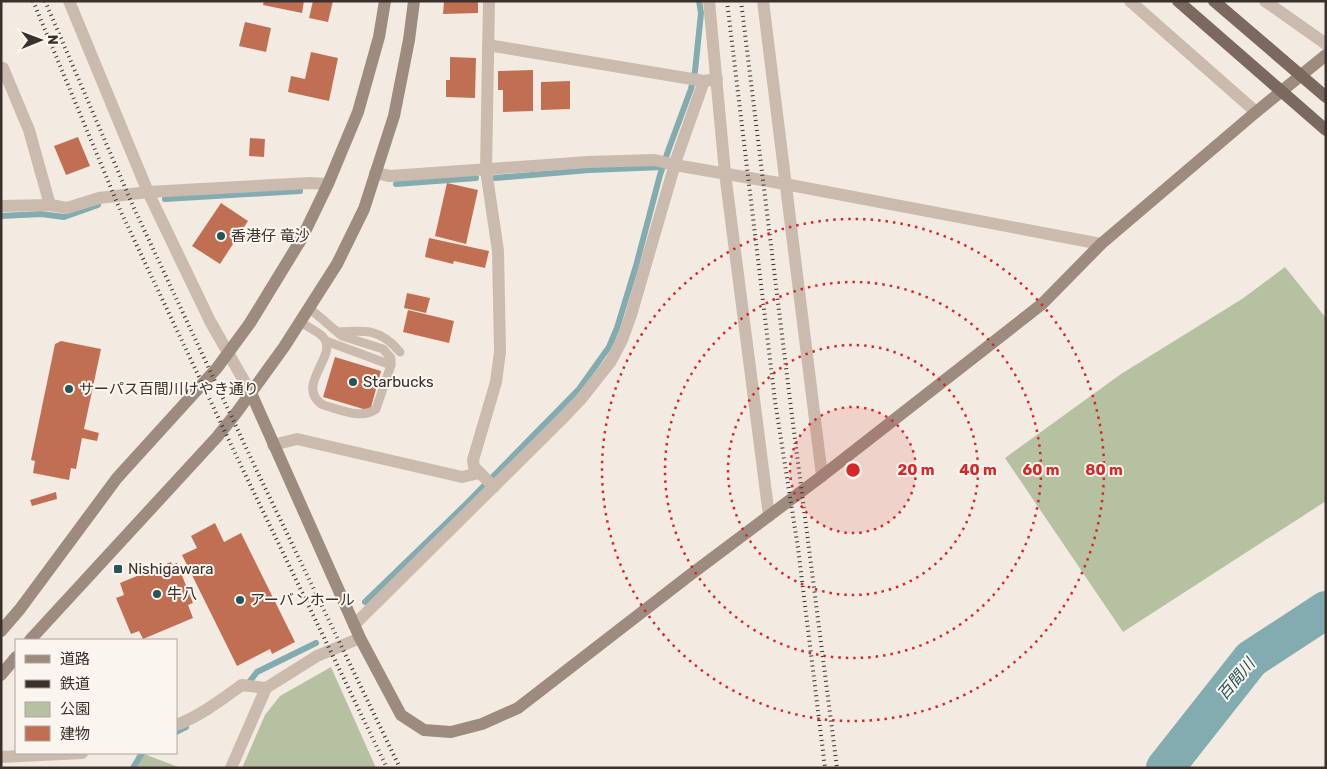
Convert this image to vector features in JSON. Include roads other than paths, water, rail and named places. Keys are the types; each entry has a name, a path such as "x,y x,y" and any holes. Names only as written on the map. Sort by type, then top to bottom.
{"main road":[{"path":"1178,1 1326,130"},
{"path":"1214,1 1326,98"}],"street":[{"path":"69,1 148,192 210,321 251,393 360,638 400,715 424,730 451,732 482,724 518,708 822,476 1042,304 1101,244 1326,55"},
{"path":"1,631 117,478 217,368 250,322 302,238 328,184 358,112 379,37 385,1"},
{"path":"31,639 217,437 284,347 337,264 364,209 394,116 409,40 414,1"},
{"path":"487,481 474,467 472,460 496,382 500,352 498,251 486,170 489,1"},
{"path":"354,624 487,481 565,416 611,361 622,340 631,315 668,163 676,157 701,79 709,1"},
{"path":"763,1 822,476"},
{"path":"1130,1 1256,112"},
{"path":"1265,1 1326,44"},
{"path":"488,45 701,79"},
{"path":"3,68 30,130 50,205"},
{"path":"701,79 725,173 769,516"},
{"path":"375,173 390,176 588,162 655,160 1101,244"},
{"path":"1,206 50,205 67,208 99,198 148,192 310,183 328,184"},
{"path":"274,445 297,439 487,481"},
{"path":"231,768 266,688 317,656 360,638"},
{"path":"1,675 15,658"},
{"path":"178,724 207,710 242,685 266,688"},
{"path":"1,757 62,754"}],"lane":[{"path":"300,322 324,337 326,341 326,352 313,384 315,397 319,402 359,414 371,413 376,409 391,365 391,358 383,350 342,336 309,308"},
{"path":"338,332 358,331 377,333 392,343 400,352"},
{"path":"326,341 391,365"}],"waterway":[{"path":"365,602 463,507 579,389 609,347 617,328 636,266 660,175 691,89 695,71 701,13 699,1"},
{"path":"495,178 589,170 663,167"},
{"path":"396,184 476,178"},
{"path":"165,199 300,191"},
{"path":"1,216 41,214 64,217 98,205"},
{"name":"百間川","path":"1165,768 1251,659 1326,610"},
{"path":"246,686 257,672 316,643"},
{"path":"178,731 186,727"},
{"path":"133,768 141,754"}],"railway":[{"path":"33,1 121,212 387,768"},
{"path":"45,1 133,206 256,469 400,768"},
{"path":"727,1 775,401 798,548 825,768"},
{"path":"741,1 837,768"}],"place":[{"name":"香港仔 竜沙","path":"221,236"},
{"name":"Starbucks","path":"353,382"},
{"name":"サーパス百間川けやき通り","path":"69,389"},
{"name":"Nishigawara","path":"118,569"},
{"name":"牛八","path":"157,594"},
{"name":"アーバンホール","path":"240,600"}]}
